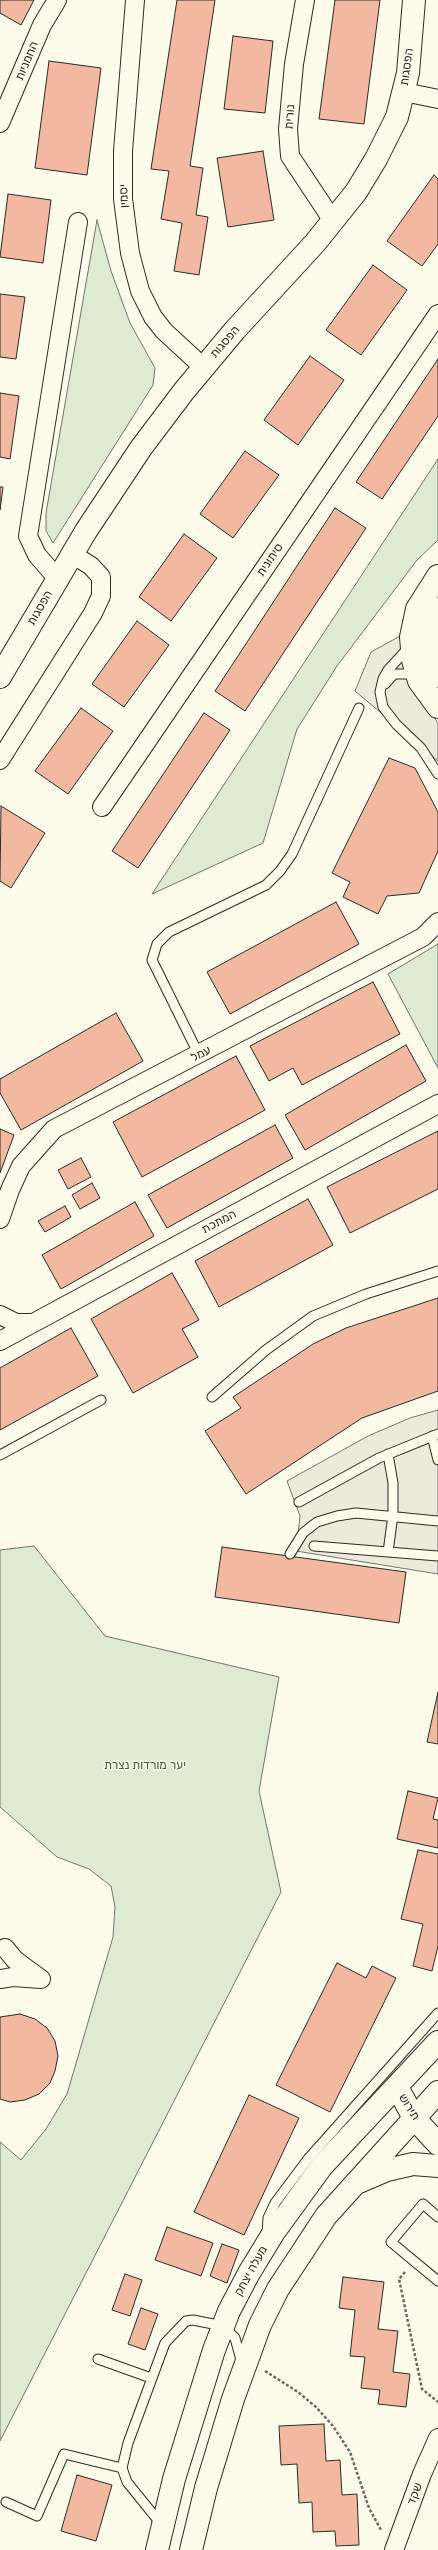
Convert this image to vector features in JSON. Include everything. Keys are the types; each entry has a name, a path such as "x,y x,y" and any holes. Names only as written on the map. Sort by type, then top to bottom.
{"main road":[{"name":"הפסגות","path":"0,676 57,578 141,448 203,367 333,221 356,192 376,159 397,116 408,74 414,0"},
{"path":"430,681 413,660 412,644 417,609 438,576"},
{"path":"438,609 430,638 430,681 438,707"},
{"name":"מעלה יצחק","path":"157,2550 162,2527 201,2389 223,2326 249,2273 265,2245 299,2195 322,2166 438,2042"},
{"name":"תירוש","path":"397,2087 435,2101"},
{"name":"תירוש","path":"397,2087 414,2118 438,2144"},
{"path":"191,2550 206,2488 242,2370 260,2325 278,2289 302,2250 348,2189 414,2118 435,2101"},
{"path":"348,2189 387,2170 413,2164 438,2166"}],"street":[{"name":"החמניות","path":"0,123 42,25 58,0"},
{"name":"יסמין","path":"135,0 123,151 123,199 130,253 140,291 153,317 164,331 203,367"},
{"name":"נורית","path":"305,0 294,64 288,129 290,156 333,221"},
{"path":"404,92 438,99"},
{"path":"57,578 37,554 28,536 78,222"},
{"name":"סיתונית","path":"102,807 438,314"},
{"path":"0,760 93,613 101,596 101,577 91,566 72,554"},
{"name":"עמל","path":"0,1219 10,1190 21,1166 54,1129 423,937 438,922"},
{"name":"המתכת","path":"0,1341 438,1104"},
{"path":"0,1315 16,1323 31,1323"},
{"path":"0,1973 6,1959 3,1941"},
{"path":"0,1979 13,1977 41,1979 15,1960 3,1941"},
{"name":"שקד","path":"395,2547 422,2474 438,2438"}],"lane":[{"path":"412,644 388,670 380,692 383,708 396,724 422,748 438,774"},
{"path":"380,692 388,679 394,674 401,673 430,681"},
{"path":"199,1054 152,960 157,944 169,932 266,885 280,871 292,854 359,708"},
{"path":"212,1397 266,1350 313,1316 366,1294 438,1271"},
{"path":"0,1454 101,1400"},
{"path":"299,1502 388,1454 435,1435 438,1460"},
{"path":"388,1454 393,1483 393,1515 388,1552"},
{"path":"290,1554 303,1533 317,1522 356,1512 438,1521"},
{"path":"314,1546 438,1556"},
{"path":"265,2245 268,2218 275,2203 308,2159 438,2013"},
{"path":"438,2217 423,2204 391,2242 438,2281"},
{"path":"162,2527 127,2482 122,2468 128,2444 165,2343 186,2321 193,2320 223,2326 235,2338 239,2347 242,2370"},
{"path":"98,2359 151,2378"},
{"path":"6,2502 37,2516 64,2454 122,2468"}],"path":[{"path":"414,2261 399,2279 422,2389 438,2402"},
{"path":"242,2370 278,2378 316,2407 333,2426 350,2452 377,2525 395,2547"}],"green space":[{"path":"97,220 111,271 130,323 155,368 153,385 53,543 46,531 46,513"},
{"path":"438,459 438,540 417,560 337,666 297,729 263,843 152,894"},
{"path":"438,944 438,1068 388,974"},
{"name":"יער מורדות נצרת","path":"34,1546 105,1636 279,1677 259,1791 281,1892 0,2441 0,2142 21,2160 46,2129 67,2094 113,1937 115,1907 111,1886 89,1869 57,1857 0,1807 0,1550"}],"shaded area":[{"path":"402,635 413,689 438,723 438,761 355,691 371,652"},
{"path":"438,1410 438,1574 296,1551 300,1516 287,1481 368,1436 410,1418"}],"building":[{"path":"0,0 34,0 21,25 0,13"},
{"path":"177,0 215,0 190,166 203,168 196,215 208,217 199,275 174,271 182,223 161,219 169,171 151,169"},
{"path":"335,0 380,0 364,124 319,119"},
{"path":"233,36 273,41 265,113 224,109"},
{"path":"49,61 101,68 87,175 35,168"},
{"path":"263,151 274,220 228,227 217,158"},
{"path":"434,175 438,179 438,244 422,266 387,241"},
{"path":"8,194 51,200 43,263 0,257"},
{"path":"373,265 407,290 361,355 326,330"},
{"path":"0,294 25,297 16,359 0,357"},
{"path":"310,356 344,380 298,445 264,420"},
{"path":"438,359 438,416 382,499 356,482"},
{"path":"0,393 19,396 10,459 0,457"},
{"path":"245,451 279,475 233,538 200,514"},
{"path":"0,487 3,487 0,510"},
{"path":"335,508 366,528 245,711 215,691"},
{"path":"184,534 217,558 171,621 139,597"},
{"path":"137,621 169,645 124,707 92,684"},
{"path":"81,708 113,731 68,794 35,771"},
{"path":"204,713 230,730 138,868 112,851"},
{"path":"389,758 415,768 438,812 438,851 419,893 387,896 378,914 343,897 350,882 332,873"},
{"path":"1,806 45,833 11,888 0,881"},
{"path":"336,902 359,944 230,1014 207,972"},
{"path":"373,982 400,1034 302,1085 293,1068 269,1081 250,1046"},
{"path":"116,1013 143,1061 21,1130 0,1093 0,1079"},
{"path":"406,1045 426,1081 305,1150 285,1115"},
{"path":"236,1056 265,1110 142,1177 113,1122"},
{"path":"275,1125 293,1158 167,1228 148,1195"},
{"path":"0,1129 14,1135 0,1173"},
{"path":"438,1131 438,1189 350,1233 327,1187"},
{"path":"81,1158 91,1177 68,1189 58,1170"},
{"path":"92,1183 100,1198 80,1209 72,1195"},
{"path":"308,1199 333,1245 219,1307 195,1261"},
{"path":"135,1202 154,1236 61,1289 42,1255"},
{"path":"65,1206 71,1217 45,1232 38,1221"},
{"path":"172,1273 199,1320 182,1329 198,1357 133,1393 91,1319"},
{"path":"438,1298 438,1391 362,1418 246,1494 205,1431 241,1408 233,1397 313,1344 346,1328"},
{"path":"71,1328 98,1376 0,1430 0,1368"},
{"path":"222,1547 406,1572 399,1623 215,1597"},
{"path":"438,1692 438,1744 427,1742"},
{"path":"408,1791 438,1798 433,1819 438,1820 438,1848 397,1839"},
{"path":"418,1850 438,1854 438,1946 432,1971 413,1966 423,1924 401,1919"},
{"path":"337,1963 366,1978 372,1966 396,1978 330,2112 276,2085"},
{"path":"20,2014 35,2019 47,2028 55,2041 58,2056 55,2071 50,2083 39,2094 25,2100 10,2102 0,2099 0,2017"},
{"path":"249,2095 299,2118 244,2235 194,2212"},
{"path":"167,2227 213,2243 201,2276 155,2260"},
{"path":"222,2244 239,2250 227,2283 210,2276"},
{"path":"125,2274 142,2280 130,2316 112,2310"},
{"path":"343,2277 384,2282 378,2329 398,2331 393,2372 410,2374 406,2407 378,2404 380,2390 361,2388 365,2357 350,2356 355,2310 339,2308"},
{"path":"141,2308 158,2314 145,2350 128,2344"},
{"path":"324,2424 326,2461 340,2460 342,2495 357,2494 359,2545 336,2546 335,2531 313,2532 312,2502 299,2503 297,2464 281,2465 279,2426"},
{"path":"77,2475 112,2485 96,2541 61,2531"}]}
